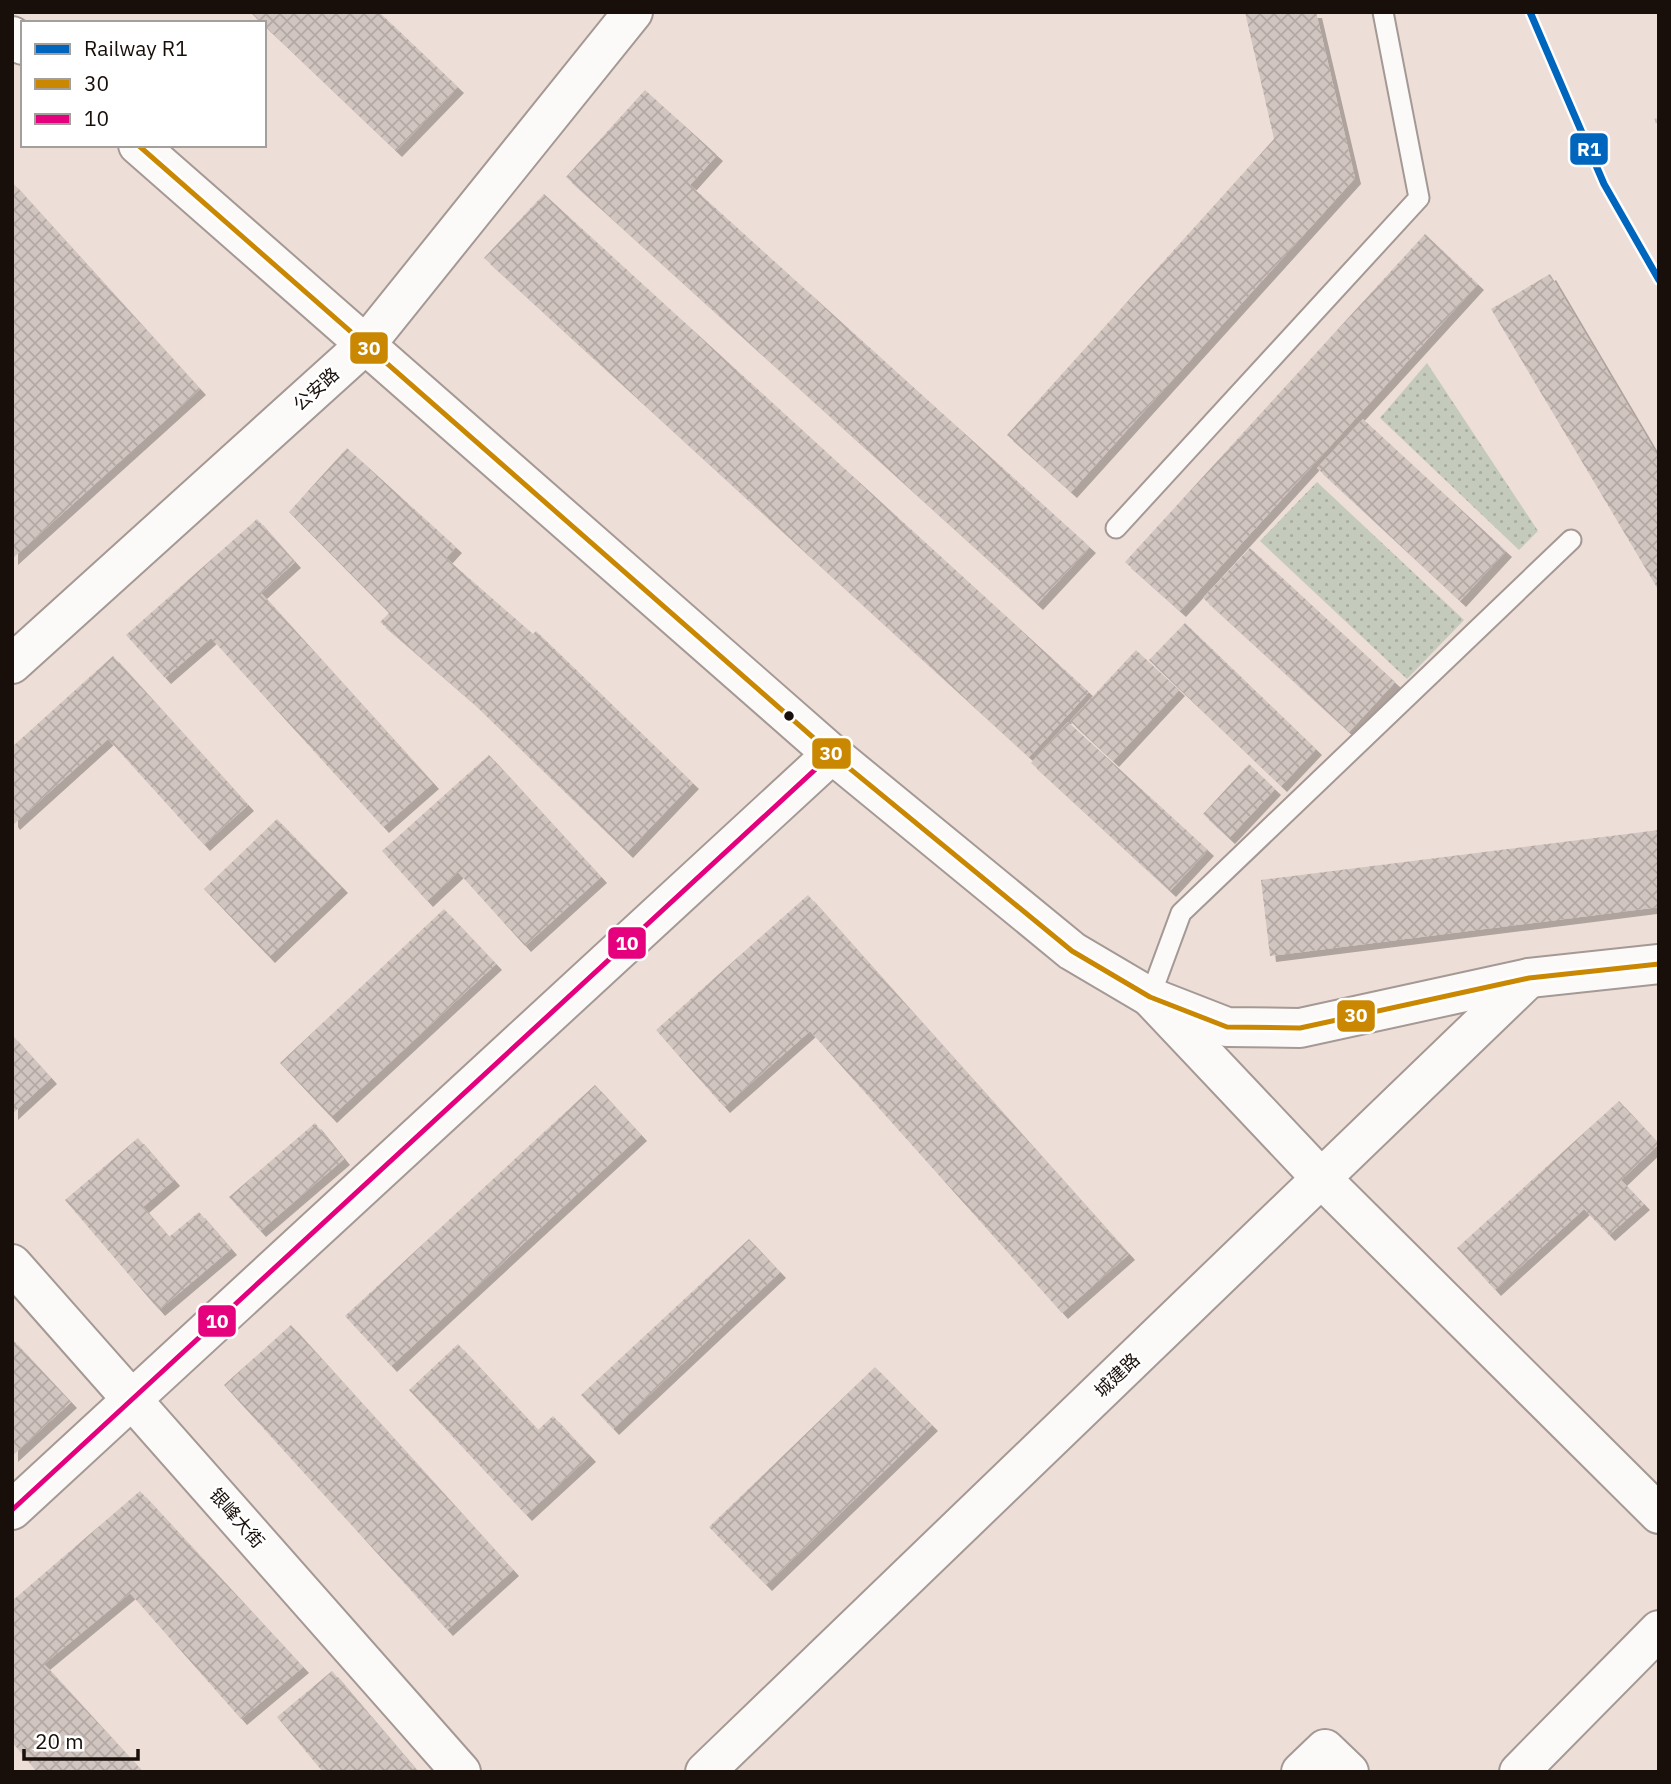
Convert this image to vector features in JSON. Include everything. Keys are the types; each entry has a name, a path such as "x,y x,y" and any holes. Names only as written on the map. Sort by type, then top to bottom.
{"street":[{"name":"公安路","path":"12,664 367,343 633,12"},
{"path":"140,147 367,343 832,754 1073,951 1150,997 1227,1027 1300,1028 1529,978 1659,964"},
{"path":"12,1510 832,754"},
{"name":"城建路","path":"705,1772 1529,978"},
{"path":"1150,997 1321,1178 1659,1514"},
{"name":"银峰大街","path":"12,1264 461,1772"},
{"path":"1519,1772 1659,1630"},
{"path":"1301,1772 1325,1749 1349,1772"}],"lane":[{"path":"1116,528 1419,198 1384,12"},
{"path":"1150,997 1181,913 1571,540"}],"shaded area":[{"path":"1427,363 1538,531 1519,550 1380,418"},
{"path":"1317,482 1464,620 1407,679 1260,541"}],"building":[{"path":"250,12 379,12 458,87 396,151 266,27 266,21 259,21"},
{"path":"1245,12 1316,12 1355,178 1071,492 1007,435 1274,139"},
{"path":"645,90 717,155 690,185 1090,547 1037,604 566,177"},
{"path":"12,182 200,389 12,559"},
{"path":"544,194 1089,692 1029,757 484,258"},
{"path":"1425,234 1478,284 1180,611 1125,562"},
{"path":"1550,274 1659,458 1659,591 1491,309"},
{"path":"1363,419 1506,551 1460,601 1317,468"},
{"path":"347,448 456,547 446,558 533,634 536,631 693,783 627,852 470,700 380,622 389,613 289,512"},
{"path":"257,519 295,562 261,593 433,783 383,827 211,638 165,678 126,635"},
{"path":"1250,548 1395,682 1349,732 1203,598"},
{"path":"1185,623 1316,749 1281,786 1149,660"},
{"path":"1136,650 1179,690 1113,761 1070,721"},
{"path":"113,656 248,805 204,845 108,739 14,824 12,821 12,747"},
{"path":"1068,722 1208,850 1170,891 1031,763"},
{"path":"489,755 601,877 525,946 458,872 427,901 382,851"},
{"path":"1249,764 1275,789 1229,838 1203,814"},
{"path":"277,819 342,887 269,957 204,889"},
{"path":"1659,830 1659,907 1270,956 1261,880"},
{"path":"808,895 1129,1254 1062,1313 810,1031 724,1107 656,1030"},
{"path":"444,909 496,964 331,1117 280,1063"},
{"path":"12,1035 51,1078 12,1114"},
{"path":"595,1085 641,1135 391,1366 345,1316"},
{"path":"1619,1101 1659,1144 1621,1180 1644,1204 1609,1235 1584,1209 1495,1290 1457,1248"},
{"path":"315,1123 344,1159 260,1231 229,1197"},
{"path":"138,1138 174,1180 143,1207 169,1237 199,1212 231,1249 159,1310 65,1200"},
{"path":"749,1239 780,1272 613,1429 581,1395"},
{"path":"291,1325 513,1570 447,1630 224,1385"},
{"path":"12,1339 71,1402 12,1456"},
{"path":"458,1344 538,1430 553,1416 590,1456 526,1515 409,1390"},
{"path":"875,1367 932,1425 766,1585 709,1527"},
{"path":"140,1491 303,1667 241,1719 130,1593 44,1664 143,1772 37,1772 12,1742 12,1601"},
{"path":"332,1671 418,1772 323,1772 277,1717"}],"rail line":[{"name":"R1","path":"1530,12 1604,184 1659,280"}],"transit line":[{"name":"30","path":"140,147 832,754 1072,951 1150,997 1227,1027 1300,1028 1529,978 1659,964"},
{"name":"10","path":"12,1510 832,754"}]}
